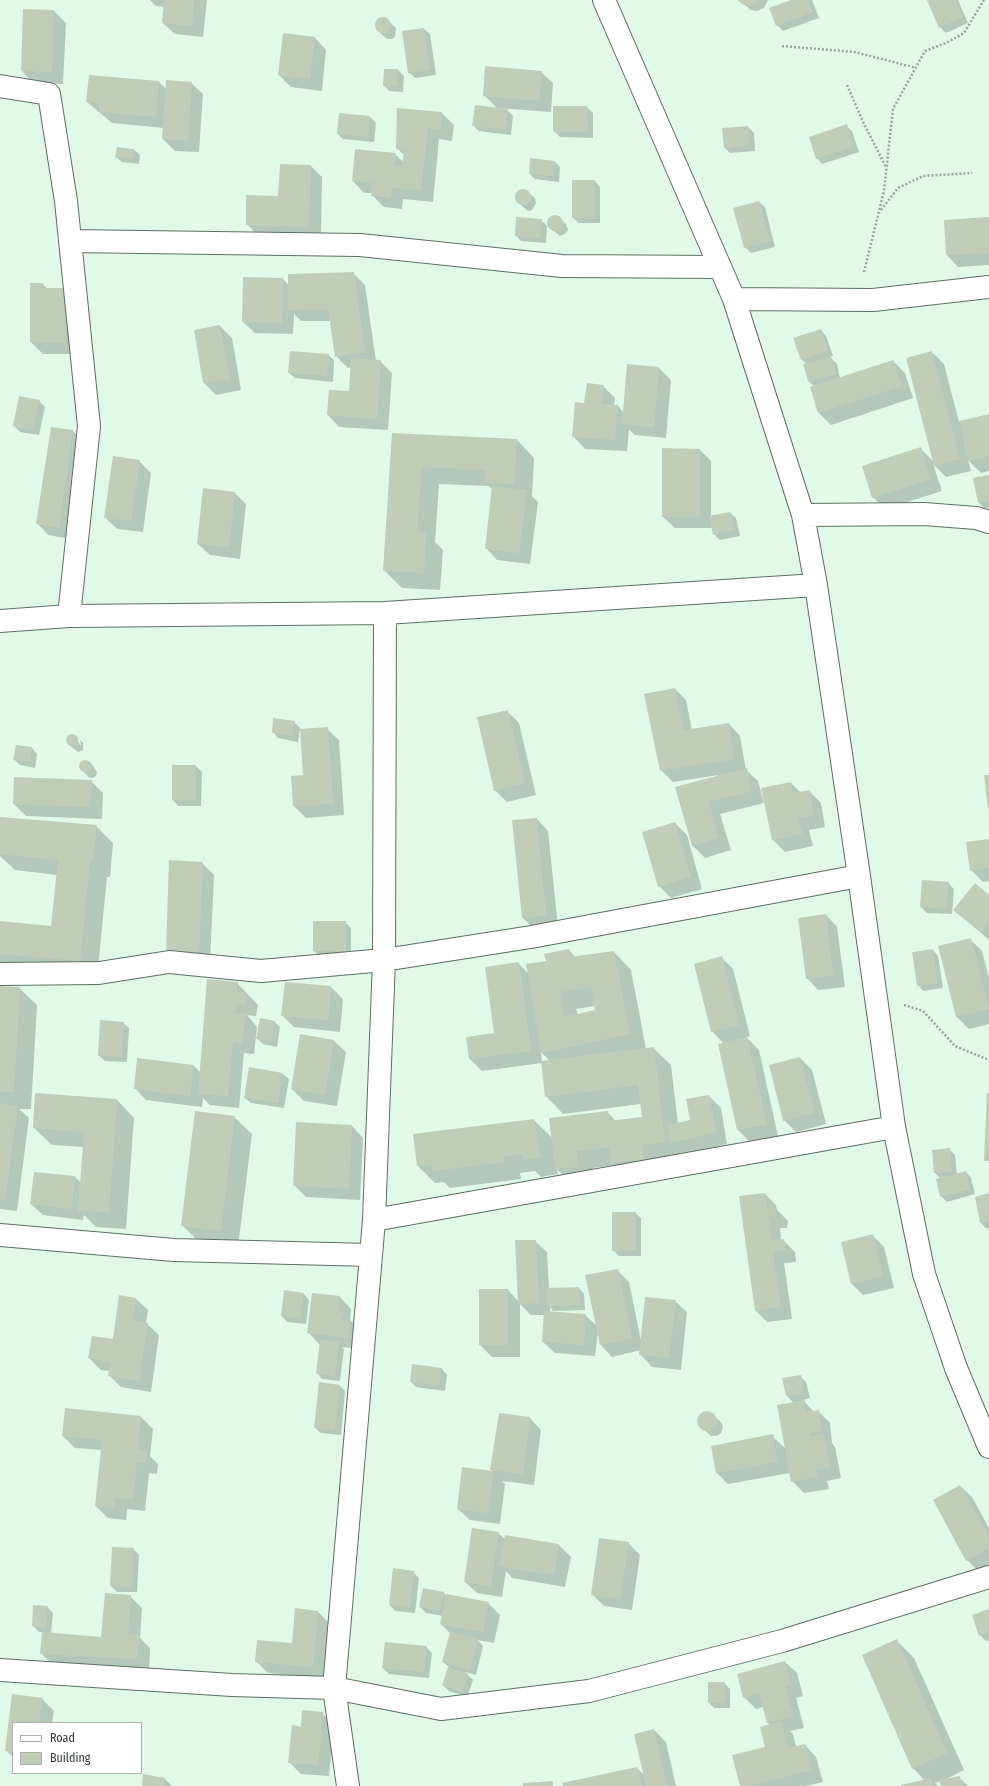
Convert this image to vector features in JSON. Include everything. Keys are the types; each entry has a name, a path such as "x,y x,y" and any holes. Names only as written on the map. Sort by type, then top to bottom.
{"street":[{"path":"604,0 734,299 803,515 816,585 894,1127 924,1274 956,1368 989,1447"},
{"path":"0,86 49,94 66,201 89,426 69,616"},
{"path":"70,241 360,245 562,266 720,267"},
{"path":"734,299 873,300 989,287"},
{"path":"803,515 924,514 976,518 989,522"},
{"path":"0,621 69,616 385,613 816,585"},
{"path":"348,1786 334,1688 374,1220 384,960 385,613"},
{"path":"0,974 99,973 169,962 260,971 384,960 531,937 859,876"},
{"path":"374,1220 894,1127"},
{"path":"0,1235 174,1250 371,1255"},
{"path":"0,1670 232,1685 334,1688 441,1709 589,1691 782,1641 989,1577"}],"path":[{"path":"856,300 884,191 893,108 925,51 946,44 964,33 984,0"},
{"path":"782,46 855,52 916,68"},
{"path":"847,85 864,124 887,168"},
{"path":"879,212 898,188 923,176 972,173"},
{"path":"876,994 923,1011 955,1046 989,1060"}],"building":[{"path":"164,0 194,0 192,26 162,23"},
{"path":"737,0 760,0 751,6 744,5"},
{"path":"791,0 809,0 813,12 776,26 769,8"},
{"path":"927,0 955,0 963,17 939,28"},
{"path":"23,9 54,10 52,72 21,71"},
{"path":"380,17 386,17 391,22 389,31 386,33 380,33 375,28 375,22"},
{"path":"424,28 430,70 408,73 402,31"},
{"path":"283,33 315,37 310,79 278,75"},
{"path":"485,66 542,71 539,101 483,96"},
{"path":"384,69 398,69 397,86 383,86"},
{"path":"89,75 159,81 156,117 99,112 99,103 86,102"},
{"path":"166,80 192,82 188,141 162,139"},
{"path":"475,105 508,109 505,130 472,126"},
{"path":"553,106 587,106 588,132 553,132"},
{"path":"397,108 442,112 441,130 428,128 421,190 392,188 391,198 371,196 372,183 352,181 355,149 396,153 395,166 402,166 404,150 396,149"},
{"path":"339,113 370,116 368,137 337,134"},
{"path":"847,124 853,147 816,159 809,137"},
{"path":"748,126 750,145 724,148 722,128"},
{"path":"117,147 134,149 133,159 115,157"},
{"path":"530,158 555,161 553,176 529,174"},
{"path":"280,164 311,165 309,227 246,225 246,195 278,196"},
{"path":"572,180 595,180 595,218 572,218"},
{"path":"520,189 526,189 531,194 529,203 526,205 520,205 515,200 515,194"},
{"path":"759,201 770,241 744,248 733,208"},
{"path":"555,215 562,220 563,223 558,230 555,231 548,226 547,223 552,216"},
{"path":"516,217 542,219 540,238 515,236"},
{"path":"989,217 989,253 946,255 944,220"},
{"path":"354,272 365,352 335,357 328,309 288,310 288,274"},
{"path":"243,277 283,278 282,323 242,322"},
{"path":"30,283 43,283 43,288 66,288 66,343 30,342"},
{"path":"220,325 230,379 203,383 194,330"},
{"path":"821,329 828,350 801,360 793,338"},
{"path":"290,351 329,354 327,376 288,373"},
{"path":"932,351 960,459 934,466 906,358"},
{"path":"831,357 836,374 808,381 803,364"},
{"path":"351,358 381,360 377,419 327,415 329,390 349,391"},
{"path":"893,360 902,386 818,413 810,387"},
{"path":"627,364 659,367 654,427 622,424"},
{"path":"587,383 604,385 602,404 618,405 615,440 572,437 575,402 584,403"},
{"path":"19,396 40,400 33,430 13,426"},
{"path":"989,414 989,456 968,461 959,421"},
{"path":"51,427 73,430 59,528 36,524"},
{"path":"392,433 517,439 514,485 484,482 485,470 422,467 417,531 426,532 424,573 383,571"},
{"path":"921,447 930,479 872,498 862,466"},
{"path":"662,448 700,449 700,517 662,517"},
{"path":"113,456 140,460 131,521 104,518"},
{"path":"989,475 989,501 978,503 973,478"},
{"path":"492,486 527,490 519,553 485,549"},
{"path":"203,488 235,492 229,547 197,544"},
{"path":"730,512 734,530 713,535 709,516"},
{"path":"675,688 684,730 729,723 734,759 660,771 644,694"},
{"path":"508,710 525,783 494,791 477,717"},
{"path":"273,718 295,721 293,736 272,733"},
{"path":"328,727 333,804 293,806 291,776 303,775 300,729"},
{"path":"70,734 74,734 78,740 74,746 70,746 66,742 66,738"},
{"path":"16,745 32,747 30,762 13,760"},
{"path":"83,760 87,760 91,766 87,772 83,772 79,768 79,764"},
{"path":"172,765 196,765 196,801 172,800"},
{"path":"747,768 752,791 709,802 719,838 692,846 675,787"},
{"path":"984,775 989,775 989,809 988,809"},
{"path":"14,777 92,780 90,807 13,804"},
{"path":"791,782 793,793 810,790 814,815 798,818 802,834 772,840 761,788"},
{"path":"0,817 97,825 93,860 90,860 80,961 0,954 0,921 51,926 58,860 0,854"},
{"path":"537,818 546,915 522,918 512,820"},
{"path":"675,822 691,877 658,887 642,832"},
{"path":"989,839 989,868 970,871 966,842"},
{"path":"169,860 203,862 199,952 166,950"},
{"path":"922,880 949,882 946,909 920,907"},
{"path":"975,883 989,895 989,923 981,933 953,910"},
{"path":"826,914 833,975 806,979 798,918"},
{"path":"313,921 346,921 346,951 313,951"},
{"path":"971,938 989,1009 956,1017 938,946"},
{"path":"569,949 570,957 614,951 630,1034 541,1053 526,964 546,961 544,954","holes":["591,987 595,1010 564,1017 560,992"]},
{"path":"933,949 937,983 917,986 912,952"},
{"path":"722,956 739,1025 711,1032 694,964"},
{"path":"519,962 531,1051 469,1059 466,1037 494,1033 485,967"},
{"path":"207,979 238,982 237,992 246,992 245,1005 236,1004 235,1013 246,1014 242,1043 233,1042 228,1096 198,1094"},
{"path":"285,982 331,986 328,1020 281,1016"},
{"path":"0,986 20,987 14,1092 0,1092"},
{"path":"260,1018 275,1021 271,1042 256,1039"},
{"path":"100,1020 124,1022 122,1057 98,1056"},
{"path":"300,1034 334,1040 325,1095 291,1089"},
{"path":"747,1037 767,1124 737,1130 718,1044"},
{"path":"654,1047 665,1142 641,1145 643,1159 611,1163 609,1147 577,1151 578,1167 555,1169 549,1118 608,1111 609,1121 642,1117 638,1085 545,1097 541,1061"},
{"path":"800,1057 815,1112 783,1121 769,1065"},
{"path":"137,1058 194,1065 190,1096 134,1089"},
{"path":"249,1067 283,1073 278,1103 244,1098"},
{"path":"35,1093 117,1099 109,1213 78,1210 84,1132 33,1128"},
{"path":"987,1093 989,1093 989,1161 984,1161"},
{"path":"709,1095 716,1132 671,1143 667,1125 690,1120 686,1099"},
{"path":"0,1103 18,1106 5,1200 0,1199"},
{"path":"195,1111 235,1116 221,1231 181,1226"},
{"path":"534,1119 541,1157 523,1160 522,1154 503,1156 504,1162 432,1171 431,1165 417,1166 413,1134"},
{"path":"296,1122 352,1125 349,1189 293,1186"},
{"path":"950,1148 952,1172 934,1173 932,1150"},
{"path":"966,1171 970,1189 940,1197 936,1179"},
{"path":"34,1172 75,1176 72,1209 30,1204"},
{"path":"765,1193 767,1207 776,1208 775,1217 768,1216 772,1241 784,1239 785,1250 773,1251 781,1307 755,1311 739,1196"},
{"path":"989,1193 989,1221 980,1223 975,1197"},
{"path":"612,1212 636,1212 636,1250 612,1251"},
{"path":"873,1234 883,1276 851,1284 841,1242"},
{"path":"515,1240 536,1240 539,1303 518,1304"},
{"path":"618,1269 632,1338 600,1345 585,1275"},
{"path":"579,1287 580,1305 546,1306 546,1288"},
{"path":"479,1289 508,1289 508,1345 479,1345"},
{"path":"284,1290 304,1293 300,1319 281,1316"},
{"path":"312,1293 340,1296 338,1311 344,1312 342,1320 350,1321 348,1338 307,1333"},
{"path":"119,1295 136,1298 133,1320 148,1323 139,1381 108,1376 110,1362 88,1358 92,1336 113,1339"},
{"path":"645,1297 676,1300 669,1358 639,1355"},
{"path":"544,1311 586,1314 584,1345 542,1342"},
{"path":"320,1340 339,1342 335,1376 316,1374"},
{"path":"412,1364 442,1368 439,1386 410,1382"},
{"path":"801,1375 804,1393 786,1396 782,1378"},
{"path":"319,1382 340,1385 335,1430 314,1428"},
{"path":"805,1400 806,1412 819,1410 822,1431 810,1433 811,1437 824,1434 830,1467 816,1470 818,1477 791,1482 777,1405"},
{"path":"65,1408 141,1416 138,1450 147,1451 145,1463 137,1462 133,1499 115,1497 115,1508 95,1506 102,1440 62,1436"},
{"path":"707,1411 714,1414 717,1421 714,1428 707,1431 700,1428 697,1421 700,1414"},
{"path":"499,1413 530,1417 523,1474 490,1470"},
{"path":"773,1434 777,1462 716,1473 711,1446"},
{"path":"462,1467 494,1471 488,1513 457,1509"},
{"path":"960,1485 989,1536 989,1548 966,1561 933,1500"},
{"path":"472,1528 499,1532 491,1586 464,1582"},
{"path":"505,1535 559,1544 554,1575 499,1566"},
{"path":"599,1538 629,1542 620,1599 591,1595"},
{"path":"112,1547 134,1548 132,1587 110,1586"},
{"path":"393,1568 414,1571 410,1608 389,1605"},
{"path":"423,1588 444,1592 440,1611 419,1607"},
{"path":"105,1593 131,1595 128,1634 139,1635 137,1659 40,1654 42,1632 101,1637"},
{"path":"446,1594 489,1602 483,1632 440,1624"},
{"path":"33,1605 48,1606 46,1628 32,1626"},
{"path":"295,1608 318,1611 313,1667 255,1662 257,1640 292,1643"},
{"path":"989,1609 989,1632 979,1636 972,1615"},
{"path":"450,1632 478,1639 470,1670 442,1662"},
{"path":"897,1639 947,1753 912,1769 862,1655"},
{"path":"385,1642 427,1646 424,1672 382,1668"},
{"path":"785,1661 792,1685 785,1686 793,1716 767,1723 759,1693 743,1698 737,1674"},
{"path":"448,1667 468,1674 462,1692 442,1685"},
{"path":"708,1682 725,1682 725,1703 708,1703"},
{"path":"12,1694 43,1698 39,1722 12,1722 12,1752 5,1751"},
{"path":"302,1710 323,1712 318,1765 288,1763 292,1725 301,1727"},
{"path":"781,1721 788,1748 805,1744 811,1770 750,1786 740,1786 732,1755 765,1747 760,1727"},
{"path":"654,1729 667,1786 646,1786 634,1734"},
{"path":"637,1767 641,1786 563,1786 562,1783"},
{"path":"143,1774 165,1778 164,1786 142,1786"},
{"path":"960,1776 962,1786 941,1786 939,1780"},
{"path":"931,1778 933,1786 901,1786 901,1785"},
{"path":"553,1781 553,1786 523,1786 523,1783"}]}
